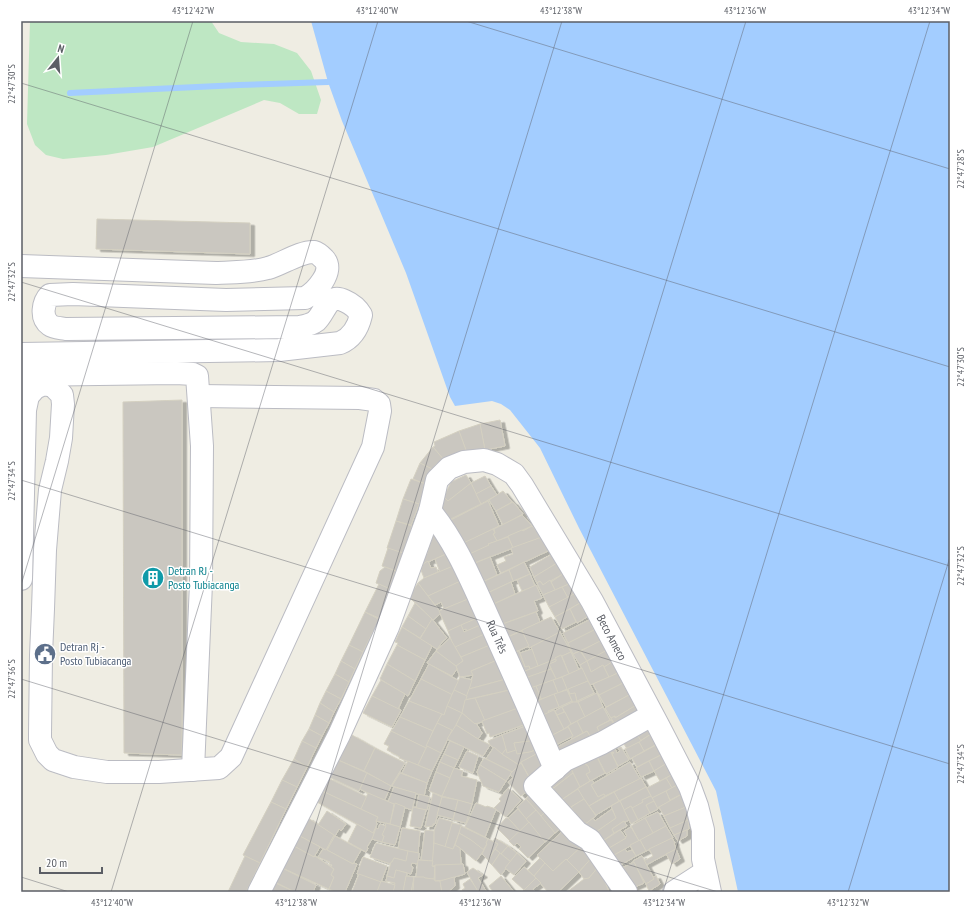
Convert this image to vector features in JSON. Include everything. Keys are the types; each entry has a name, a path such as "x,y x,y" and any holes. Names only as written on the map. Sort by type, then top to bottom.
{"street":[{"path":"21,266 201,272 247,272 267,269 306,253 314,252 320,255 325,260 327,265 325,278 312,294 305,298 226,300 73,294 50,295 44,304 46,320 49,324 66,330 298,327 310,325 316,321 326,305 332,300 340,298 358,309 361,315 355,331 347,340 340,344 278,350 21,354"},
{"path":"21,375 192,374 197,376 202,446 201,583 193,770"},
{"path":"21,579 25,410 28,396 35,388 44,384 53,386 62,395 63,404 61,438 50,490 45,550 44,609 41,655 40,740 47,754 53,760 74,767 107,772 159,772 218,768 231,757 373,447 380,411 379,404 368,398 199,396"},
{"name":"Beco Ameco","path":"430,511 437,480 449,468 464,462 484,460 497,464 514,474 592,601 690,787 697,806 703,830 703,859 707,882"},
{"path":"259,892 339,735 385,635 430,511"},
{"name":"Rua Três","path":"430,511 442,526 481,602 523,694 554,769"},
{"path":"626,892 590,840 576,832 535,786 565,760 602,743 652,714"},
{"path":"674,892 707,882"}],"green space":[{"path":"30,21 211,21 219,33 241,42 274,44 297,53 311,71 321,100 317,114 299,114 280,103 264,100 153,147 106,155 63,159 46,155 35,145 27,124"}],"water":[{"path":"311,21 950,21 950,892 738,892 716,791 579,528 540,448 510,410 501,404 492,401 455,406 450,397 406,273 342,121 328,82"}],"building":[{"path":"97,219 250,223 250,254 96,249"},
{"name":"Detran RJ - Posto Tubiacanga","path":"182,400 182,755 124,753 123,402"},
{"path":"500,420 505,446 485,450 480,424"},
{"path":"480,424 485,450 467,453 459,431"},
{"path":"459,431 467,453 444,460 433,447 435,446 434,442"},
{"path":"433,447 444,460 436,464 432,469 420,463"},
{"path":"420,463 432,469 426,484 413,479"},
{"path":"466,475 471,483 448,501 444,497 451,482"},
{"path":"485,476 491,486 476,494 471,483"},
{"path":"411,479 426,484 419,504 403,499"},
{"path":"471,483 481,504 445,522 439,509 444,497 448,501"},
{"path":"491,486 497,495 481,504 476,494"},
{"path":"503,491 512,502 496,511 489,500"},
{"path":"403,499 419,504 411,525 396,521"},
{"path":"488,501 499,526 460,545 447,522"},
{"path":"513,502 523,514 503,525 496,511"},
{"path":"522,515 532,526 497,541 493,534 495,533 494,529"},
{"path":"396,521 412,526 404,554 387,548"},
{"path":"532,526 542,537 513,548 508,536"},
{"path":"439,528 453,551 423,564 423,554 427,554 432,537"},
{"path":"493,529 495,533 493,534 497,541 488,544 489,545 478,551 465,556 457,546"},
{"path":"508,537 513,548 469,565 465,556 489,545 488,544"},
{"path":"542,537 550,550 501,573 497,565 506,561 504,557 513,554 511,548"},
{"path":"388,548 403,553 397,571 382,566"},
{"path":"453,551 458,564 440,572 435,559"},
{"path":"552,554 557,563 534,577 530,567"},
{"path":"490,557 497,575 476,585 468,566"},
{"path":"428,561 431,568 436,567 438,572 424,578 421,570 423,564"},
{"path":"524,562 530,574 513,581 509,570"},
{"path":"557,563 563,574 543,585 540,581 537,583 534,577"},
{"path":"458,564 465,579 428,596 418,583 424,578"},
{"path":"385,567 396,571 390,589 376,583 380,571"},
{"path":"509,570 513,581 481,596 476,585"},
{"path":"530,574 535,586 522,591 517,580"},
{"path":"563,574 569,584 555,590 551,582"},
{"path":"465,579 473,597 444,609 441,602 435,605 428,596"},
{"path":"550,580 555,590 543,595 537,583 540,581 543,585"},
{"path":"511,582 515,594 487,607 481,596"},
{"path":"418,583 441,613 433,620 409,597"},
{"path":"379,584 390,589 379,618 365,612"},
{"path":"569,584 574,594 568,598 562,587"},
{"path":"536,585 542,598 534,601 538,611 497,626 487,607"},
{"path":"562,587 568,598 549,607 543,595"},
{"path":"574,594 580,603 555,617 549,607"},
{"path":"473,597 482,616 448,631 439,611"},
{"path":"415,603 432,619 426,629 408,616"},
{"path":"580,603 587,617 577,623 570,609"},
{"path":"570,609 576,622 562,629 555,617"},
{"path":"365,612 382,621 377,633 373,631 363,652 349,645"},
{"path":"536,612 540,622 503,639 497,626"},
{"path":"408,616 426,629 420,638 402,627"},
{"path":"482,616 485,623 467,631 466,629 463,630 461,625"},
{"path":"551,617 560,632 529,648 522,630"},
{"path":"432,619 447,638 437,649 420,639"},
{"path":"589,620 594,630 568,643 563,633"},
{"path":"485,623 489,632 454,648 448,631 461,625 464,632"},
{"path":"402,627 432,646 425,660 397,645 398,643 395,642"},
{"path":"596,629 601,641 573,654 568,643"},
{"path":"522,631 529,646 510,654 503,639"},
{"path":"489,632 495,643 461,657 455,647"},
{"path":"560,632 571,652 538,666 531,647"},
{"path":"450,638 463,661 456,666 436,651"},
{"path":"600,641 606,651 587,661 581,651"},
{"path":"495,643 502,658 471,671 473,675 460,677 456,666 463,661 461,657"},
{"path":"349,645 363,652 355,669 341,661"},
{"path":"397,645 425,660 415,681 387,664"},
{"path":"532,649 538,666 530,669 529,666 525,667 520,653"},
{"path":"607,650 613,662 604,667 603,665 591,672 587,661"},
{"path":"436,651 456,666 457,669 452,676 427,663"},
{"path":"519,651 525,667 529,666 530,669 520,673 510,654"},
{"path":"580,651 587,661 580,665 573,654"},
{"path":"571,652 579,670 569,674 562,656"},
{"path":"561,655 569,674 556,679 549,664 556,661 555,658"},
{"path":"502,658 510,678 469,689 473,675 471,671"},
{"path":"556,659 556,661 549,664 551,669 520,680 520,673"},
{"path":"341,661 355,669 349,682 335,674"},
{"path":"587,661 591,672 603,665 609,677 590,685 580,665"},
{"path":"612,662 618,673 609,677 604,667"},
{"path":"387,664 415,681 408,696 380,679"},
{"path":"429,664 459,681 452,695 421,679"},
{"path":"582,668 588,681 567,690 562,677"},
{"path":"551,669 556,679 526,690 522,679"},
{"path":"618,673 623,683 599,695 593,684"},
{"path":"335,674 349,682 341,699 326,691"},
{"path":"460,677 472,680 467,696 454,690"},
{"path":"562,677 567,689 558,693 553,680"},
{"path":"510,678 514,689 465,700 469,689"},
{"path":"421,679 453,695 444,715 409,701"},
{"path":"381,680 405,694 398,709 372,696"},
{"path":"553,680 558,693 541,699 536,686"},
{"path":"588,681 594,693 577,701 575,693 570,694 568,689"},
{"path":"623,683 629,695 606,707 599,695"},
{"path":"536,686 541,699 530,704 525,690"},
{"path":"514,689 521,707 485,721 475,698"},
{"path":"454,690 467,696 462,713 447,706"},
{"path":"567,690 572,701 559,707 554,694"},
{"path":"326,691 341,699 334,712 320,703"},
{"path":"575,693 577,702 573,703 569,694"},
{"path":"597,693 603,707 585,717 578,702"},
{"path":"554,694 559,707 548,711 549,713 535,719 530,704"},
{"path":"629,695 632,699 634,698 638,704 615,718 615,716 611,718 605,708"},
{"path":"372,696 401,710 392,727 363,713"},
{"path":"475,698 485,721 475,724 462,713 465,700"},
{"path":"409,701 442,714 433,731 400,717"},
{"path":"573,702 578,702 585,717 571,724 562,707"},
{"path":"320,703 334,712 329,723 315,715"},
{"path":"638,704 641,718 621,729 617,721 614,723 611,718 615,716 615,718"},
{"path":"447,706 462,713 453,731 437,723 442,714 444,715"},
{"path":"521,707 526,724 490,737 489,733 487,734 482,721"},
{"path":"562,707 564,712 557,715 555,711"},
{"path":"603,707 610,720 597,727 603,739 594,743 587,731 583,733 577,721"},
{"path":"554,710 564,729 545,739 536,718"},
{"path":"565,712 571,724 564,729 557,715"},
{"path":"462,713 475,724 476,723 482,733 478,739 456,725"},
{"path":"315,715 329,723 322,736 309,729"},
{"path":"400,717 433,731 426,748 391,731"},
{"path":"611,720 614,724 603,740 597,727"},
{"path":"577,721 583,733 572,739 571,737 573,736 568,726"},
{"path":"437,723 452,730 441,753 426,746"},
{"path":"645,723 651,734 640,741 634,729"},
{"path":"531,724 538,740 514,743 516,750 507,753 502,735"},
{"path":"456,725 490,745 483,756 447,739"},
{"path":"568,727 573,736 550,748 545,739"},
{"path":"309,729 322,736 316,748 302,741"},
{"path":"634,729 641,741 627,749 620,737"},
{"path":"391,731 426,748 418,765 399,758 400,757 387,750 389,746 384,744"},
{"path":"587,731 594,743 558,763 552,750"},
{"path":"651,734 657,744 644,751 639,742"},
{"path":"352,735 375,748 364,771 338,760"},
{"path":"502,735 506,749 502,754 490,745 488,741"},
{"path":"538,740 541,748 530,752 517,754 514,743"},
{"path":"302,741 316,748 307,767 294,759"},
{"path":"450,741 464,747 458,760 444,754"},
{"path":"639,742 644,751 630,759 625,749"},
{"path":"613,744 617,753 620,751 618,748 621,747 629,760 618,766 612,754 614,753 611,753 608,747"},
{"path":"658,744 663,754 637,767 632,758"},
{"path":"427,746 441,753 432,771 418,765"},
{"path":"494,747 519,765 512,772 486,759"},
{"path":"375,748 405,763 391,786 364,771"},
{"path":"541,748 542,751 521,762 519,765 502,754 506,749 507,753 516,750 517,754 530,752"},
{"path":"609,748 618,767 606,774 593,749"},
{"path":"593,749 605,773 590,781 586,774 590,772 588,766 585,764 585,761"},
{"path":"467,751 478,756 473,773 459,767"},
{"path":"542,751 545,777 534,786 521,762"},
{"path":"444,754 458,760 454,768 440,762"},
{"path":"663,754 667,763 654,771 649,761"},
{"path":"484,758 512,772 506,781 480,765"},
{"path":"294,759 307,767 297,787 282,780"},
{"path":"338,760 367,773 359,791 329,777"},
{"path":"408,761 432,771 427,783 402,773"},
{"path":"567,761 585,761 585,764 588,766 590,772 586,774 590,781 580,787"},
{"path":"649,761 654,771 641,777 636,768"},
{"path":"440,762 454,768 450,778 436,772"},
{"path":"630,762 640,779 605,796 604,794 598,797 591,785"},
{"path":"521,763 534,786 521,796 508,782 513,778 510,774"},
{"path":"568,763 573,773 546,794 558,770"},
{"path":"667,763 673,774 660,781 654,771"},
{"path":"480,765 506,781 499,792 483,786 477,772"},
{"path":"454,768 463,771 461,776 477,780 472,804 442,796"},
{"path":"436,772 450,778 442,796 429,791"},
{"path":"367,773 391,786 384,801 360,789"},
{"path":"400,773 427,783 424,796 392,786"},
{"path":"573,773 580,787 554,805 546,794"},
{"path":"673,774 677,785 672,788 666,778"},
{"path":"328,778 367,797 361,809 322,791"},
{"path":"641,778 646,787 619,801 614,792"},
{"path":"666,778 672,788 652,798 647,788"},
{"path":"282,780 297,787 286,809 271,802"},
{"path":"592,780 594,783 591,785 598,797 604,794 605,796 589,806 577,789"},
{"path":"677,785 682,794 670,800 666,791"},
{"path":"394,787 416,793 412,810 388,802"},
{"path":"646,787 651,796 642,800 643,802 635,807 632,808 631,806 624,810 620,801"},
{"path":"508,788 521,800 506,817 494,808 501,801 499,799"},
{"path":"536,788 551,807 541,816 526,799"},
{"path":"578,789 584,799 569,808 555,804"},
{"path":"322,791 378,817 373,833 317,802"},
{"path":"666,791 670,801 657,808 652,798"},
{"path":"614,792 619,801 596,815 589,806"},
{"path":"368,793 394,804 390,824 376,821 378,817 361,809"},
{"path":"433,793 442,797 435,824 433,824 433,826 425,827"},
{"path":"419,794 430,797 427,810 416,808"},
{"path":"682,794 686,807 664,816 659,807"},
{"path":"651,796 654,801 646,805 650,813 638,820 632,808 643,802 642,800"},
{"path":"442,797 458,800 453,819 437,815"},
{"path":"526,799 536,810 526,819 517,807"},
{"path":"584,799 596,816 576,831 577,816 571,807"},
{"path":"458,800 472,804 466,823 453,820"},
{"path":"620,801 629,820 624,821 612,829 614,833 600,843 590,836 616,818 611,806"},
{"path":"654,801 658,809 650,813 646,805"},
{"path":"271,802 286,809 260,863 243,855"},
{"path":"395,803 405,807 400,827 390,824"},
{"path":"476,803 496,809 485,837 465,827"},
{"path":"552,806 567,822 555,833 540,817"},
{"path":"631,806 638,820 631,824 624,810"},
{"path":"413,807 426,810 421,828 410,826"},
{"path":"686,807 690,817 687,821 670,828 664,816"},
{"path":"518,809 529,822 520,831 508,818"},
{"path":"612,809 616,818 590,836 583,826 593,818 595,821"},
{"path":"536,810 555,833 545,842 526,819"},
{"path":"327,811 346,824 341,831 339,829 335,836 318,825"},
{"path":"658,812 666,826 653,833 645,818"},
{"path":"308,818 334,835 326,850 298,835"},
{"path":"439,818 453,822 445,847 434,843 434,831"},
{"path":"506,818 508,818 520,831 510,841 497,828"},
{"path":"645,818 653,833 639,841 631,826"},
{"path":"688,820 689,829 674,835 670,828"},
{"path":"624,821 627,826 614,833 612,829"},
{"path":"529,822 545,842 528,858 519,849 521,847 517,843 514,846 509,841"},
{"path":"386,823 400,827 395,845 382,842 384,836 382,835"},
{"path":"452,823 462,825 453,849 445,847"},
{"path":"357,824 375,834 367,847 366,852 348,842"},
{"path":"380,824 386,826 382,835 384,836 382,842 372,839 376,828 378,829"},
{"path":"569,825 583,845 553,871 537,855"},
{"path":"461,826 488,839 483,850 471,840 459,833"},
{"path":"666,826 673,838 646,851 640,840"},
{"path":"631,827 639,841 607,859 602,852 626,838 625,837 627,836 624,831"},
{"path":"402,828 420,831 418,853 398,849"},
{"path":"425,830 434,831 433,861 421,860"},
{"path":"620,830 626,838 602,852 600,843"},
{"path":"687,830 687,836 678,841 674,835"},
{"path":"459,833 484,850 476,861 455,845"},
{"path":"298,835 320,847 314,857 292,845"},
{"path":"335,836 361,850 353,864 327,850"},
{"path":"495,838 508,846 501,854 495,849 498,844 493,842"},
{"path":"672,838 676,849 646,865 644,861 653,856 649,849"},
{"path":"488,839 498,844 488,860 482,854"},
{"path":"640,840 646,851 636,856 630,845"},
{"path":"376,843 408,851 406,861 394,858 391,864 370,857"},
{"path":"434,843 453,849 455,845 460,848 461,865 432,866"},
{"path":"292,845 314,857 315,856 334,869 331,875 334,877 329,889 280,867"},
{"path":"583,845 595,854 579,872 567,860"},
{"path":"508,846 517,853 511,862 501,854"},
{"path":"327,848 327,850 353,864 357,864 345,892 335,892 329,889 334,877 331,875 334,869 331,867 332,865 329,864 330,862 318,857 323,849 326,850"},
{"path":"495,849 500,853 492,865 488,861"},
{"path":"625,849 627,852 632,850 636,856 614,869 607,859"},
{"path":"676,849 680,859 672,864 666,854"},
{"path":"408,851 419,853 418,864 412,863 411,866 413,867 411,874 396,870 394,878 387,876 391,862 394,858 406,861"},
{"path":"500,853 511,862 501,875 492,865"},
{"path":"517,853 526,861 514,875 505,868"},
{"path":"595,854 599,866 589,878 584,879 579,872"},
{"path":"245,856 260,863 246,892 228,892"},
{"path":"642,856 654,879 646,884 633,861"},
{"path":"363,857 387,866 381,882 357,874"},
{"path":"540,858 545,863 534,876 528,870"},
{"path":"566,859 579,872 558,892 548,892 534,876 545,863 553,871"},
{"path":"418,860 433,861 432,866 435,867 434,879 416,877"},
{"path":"634,862 644,883 628,890 616,871"},
{"path":"463,864 465,874 435,881 435,865"},
{"path":"599,866 609,892 567,892 584,879 589,878"},
{"path":"280,867 316,885 313,892 295,892 273,881"},
{"path":"524,867 536,878 524,890 512,879"},
{"path":"473,868 483,875 478,878 486,891 478,892 467,872"},
{"path":"396,870 407,873 403,892 393,892 395,883 386,881 387,876 394,878"},
{"path":"359,874 381,882 377,892 352,892"},
{"path":"406,876 414,877 411,892 403,892"},
{"path":"501,876 514,892 493,892 489,886"},
{"path":"656,876 660,884 649,891 646,884"},
{"path":"414,877 424,877 434,879 435,881 440,881 442,892 413,892"},
{"path":"454,877 455,886 448,892 442,892 440,881"},
{"path":"536,878 541,883 533,889 535,892 524,892 523,891"},
{"path":"470,879 478,892 463,892 462,890 465,888 463,884"},
{"path":"381,881 395,885 393,892 377,892"},
{"path":"273,882 295,892 268,892"}],"waterway":[{"path":"70,93 328,82"}],"place":[{"name":"Detran RJ - Posto Tubiacanga","path":"153,578"},
{"name":"Detran Rj - Posto Tubiacanga","path":"45,654"}]}
